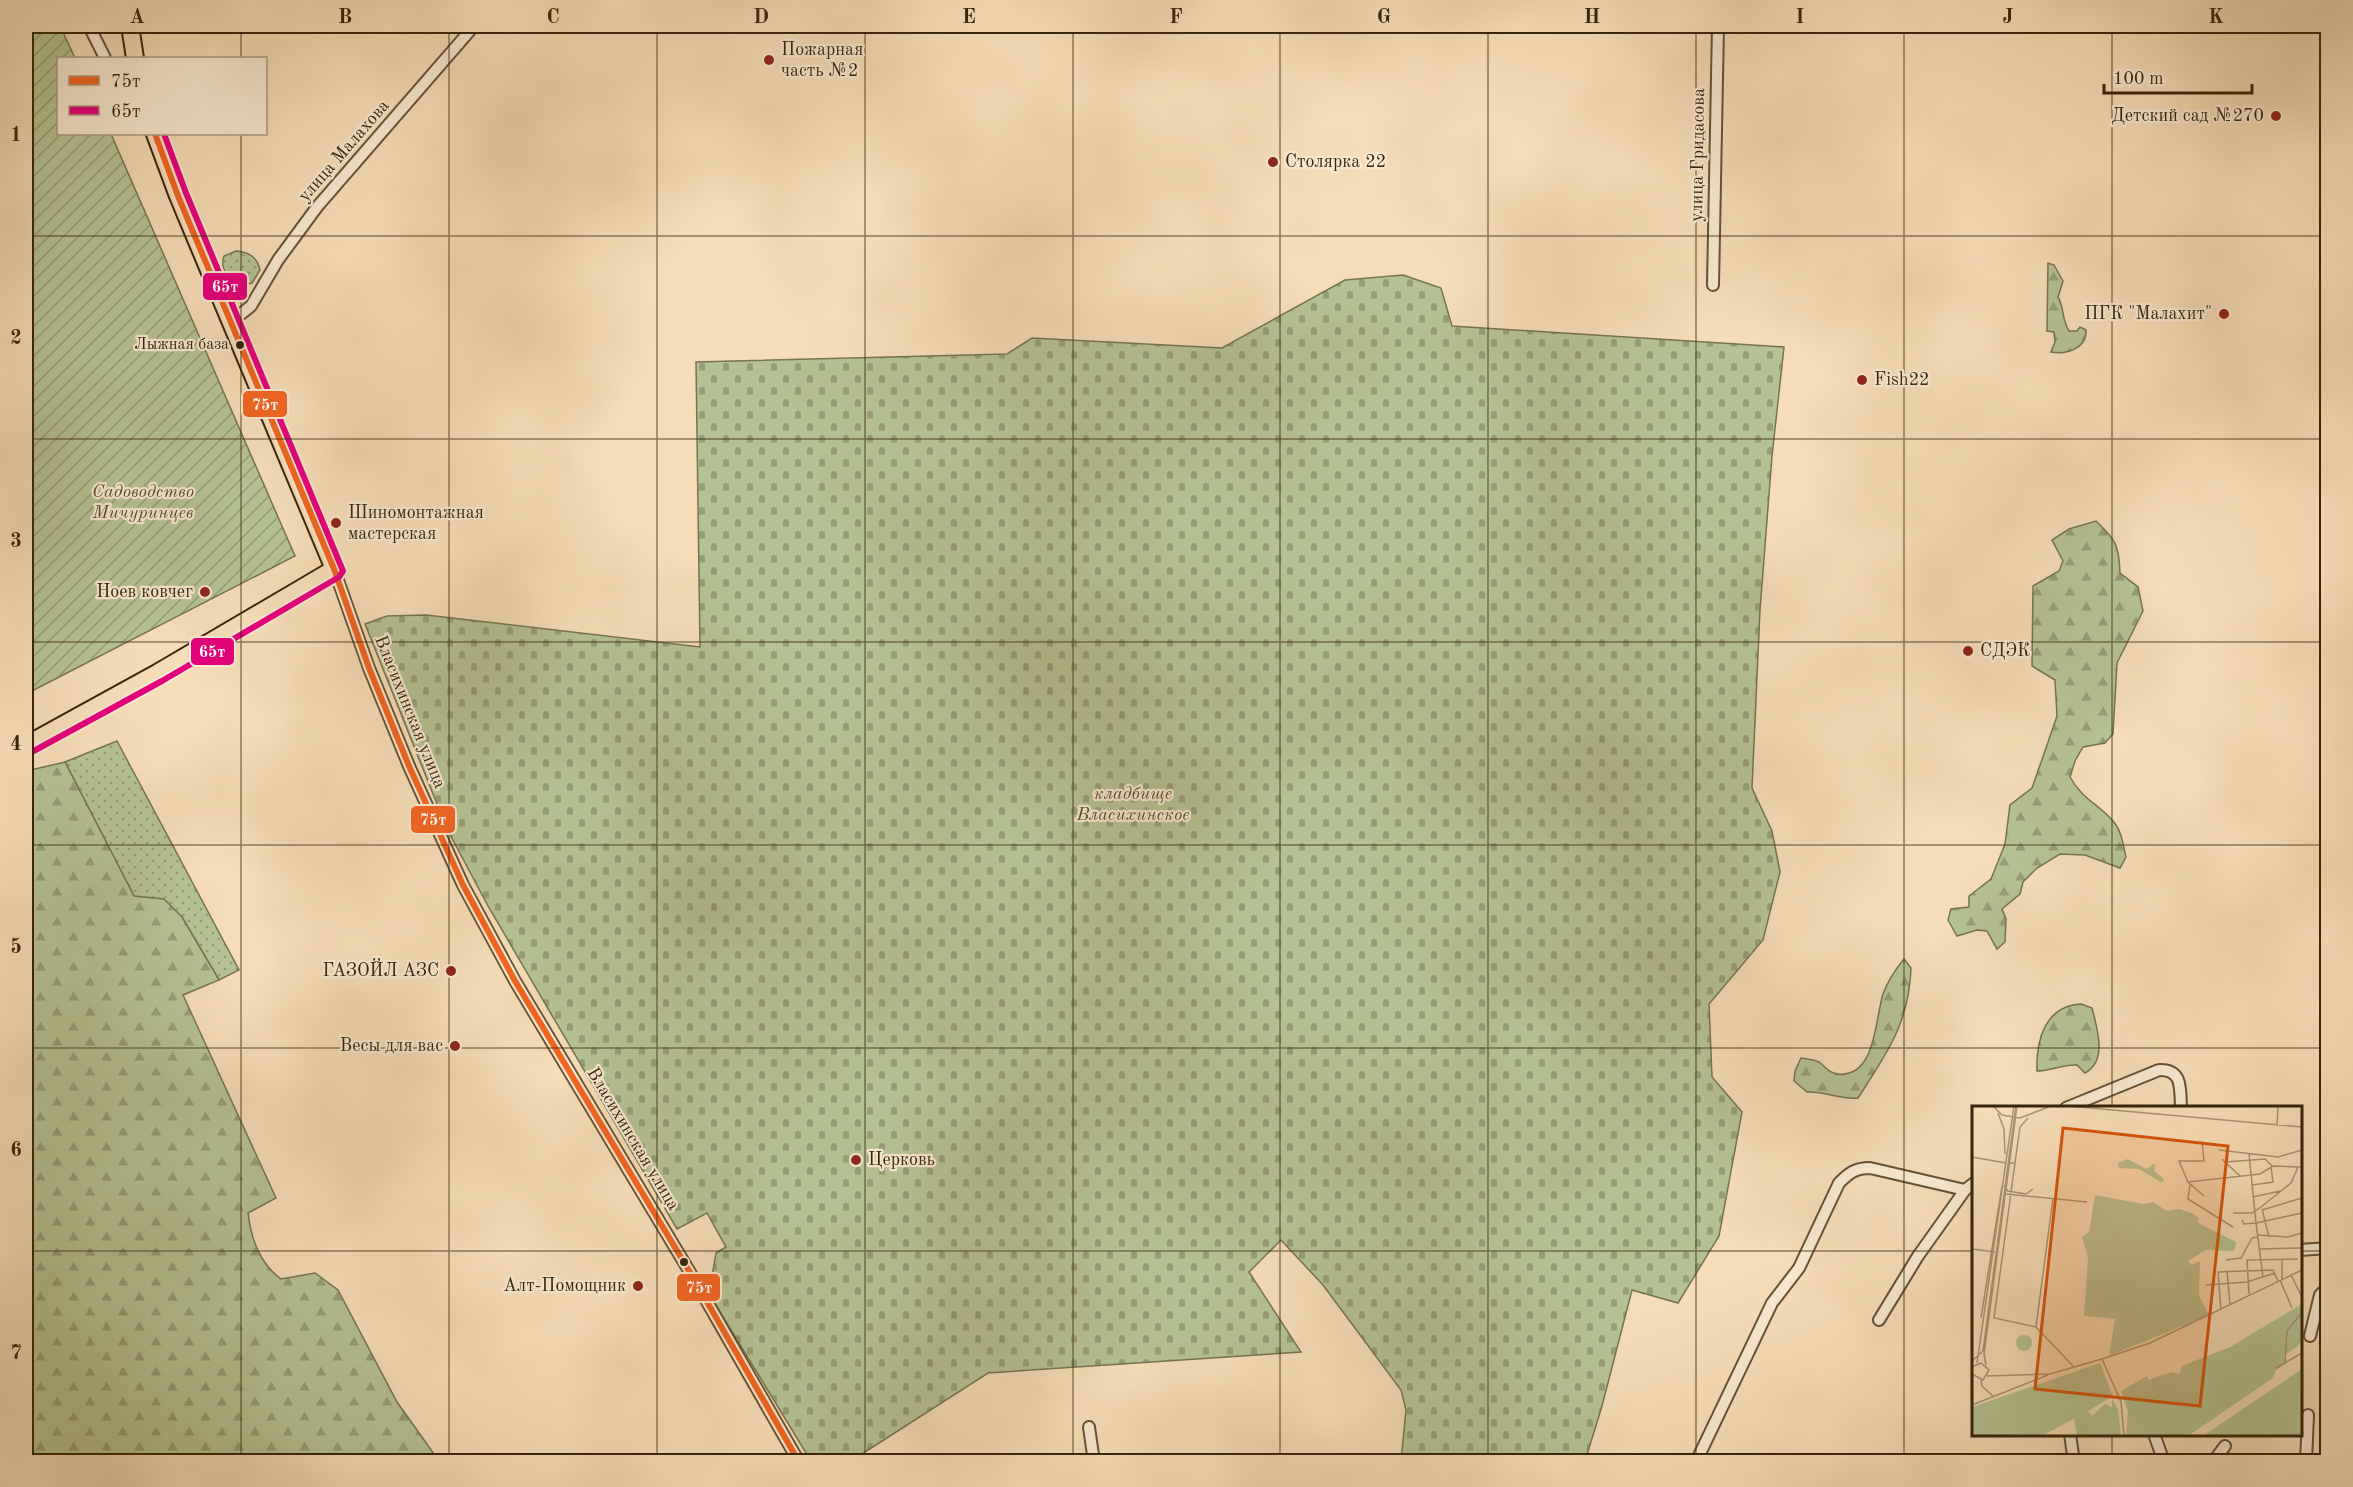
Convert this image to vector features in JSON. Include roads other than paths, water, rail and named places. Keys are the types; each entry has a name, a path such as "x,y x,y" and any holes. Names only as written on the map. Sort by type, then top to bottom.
{"highway":[{"path":"130,26 135,57"},
{"name":"Власихинская улица","path":"154,135 334,568"},
{"path":"26,745 97,708 334,568"}],"street":[{"path":"89,26 104,57"},
{"name":"улица Малахова","path":"231,322 251,306 278,260 317,207 474,26"},
{"name":"улица Гридасова","path":"1713,285 1718,26"},
{"name":"Власихинская улица","path":"334,568 369,668 409,766 463,885 515,981 691,1274 799,1461"},
{"path":"2069,1106 2159,1070 2168,1070 2176,1075 2180,1088 2181,1106"},
{"path":"1696,1461 1772,1303 1799,1268 1839,1183 1850,1172 1870,1168 1969,1186 1918,1256 1879,1320"},
{"path":"2302,1250 2328,1248"},
{"path":"2310,1336 2320,1295 2328,1287"},
{"path":"2306,1461 2308,1415"},
{"path":"1089,1427 1094,1461"},
{"path":"2070,1436 2074,1461"},
{"path":"2155,1436 2164,1461"},
{"path":"2213,1461 2225,1446"}],"place":[{"name":"Пожарная часть №2","path":"769,60"},
{"name":"Детский сад №270","path":"2276,116"},
{"name":"Столярка 22","path":"1273,162"},
{"name":"ПГК \"Малахит\"","path":"2224,314"},
{"name":"Лыжная база","path":"240,345"},
{"name":"Fish22","path":"1862,380"},
{"name":"Шиномонтажная мастерская","path":"336,523"},
{"name":"Ноев ковчег","path":"205,592"},
{"name":"СДЭК","path":"1968,651"},
{"name":"ГАЗОЙЛ АЗС","path":"451,971"},
{"name":"Весы для вас","path":"455,1046"},
{"name":"Церковь","path":"856,1160"},
{"name":"Алт-Помощник","path":"638,1286"}],"park label":[{"name":"Садоводство Мичуринцев","path":"143,502"},
{"name":"кладбище Власихинское","path":"1133,804"}]}
